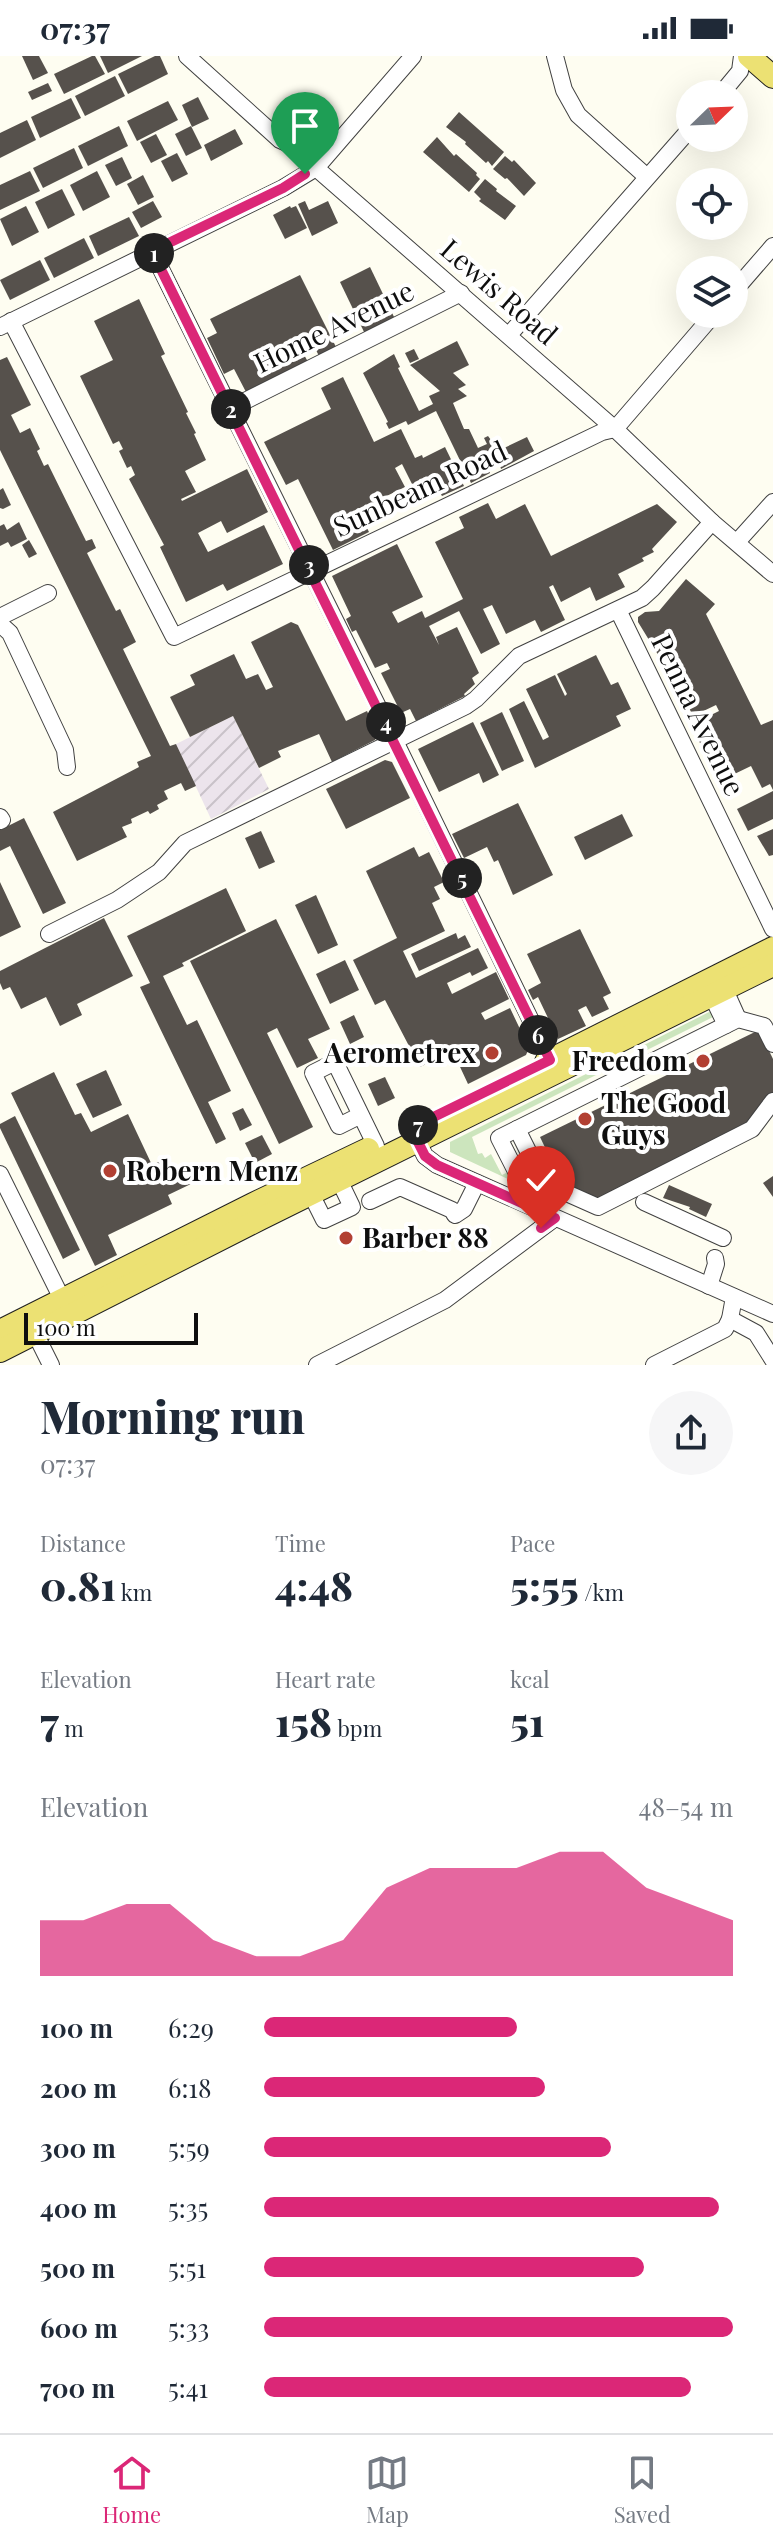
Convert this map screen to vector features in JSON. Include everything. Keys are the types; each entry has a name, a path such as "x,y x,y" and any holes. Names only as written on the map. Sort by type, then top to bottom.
{"main road":[{"path":"749,56 773,77"},
{"path":"66,1308 339,1180 415,1135 553,1066 773,948"},
{"path":"553,1066 718,993 773,965"},
{"path":"0,1351 32,1326 253,1204 376,1146 415,1135"},
{"path":"0,1331 32,1326"}],"street":[{"name":"Lewis Road","path":"187,56 280,140 298,148 310,158 316,168 615,429 712,522 773,574"},
{"path":"6,324 283,188 316,168 413,56"},
{"path":"555,56 564,90 578,115 647,177"},
{"path":"733,80 740,71 742,56"},
{"path":"509,335 676,145"},
{"path":"748,275 773,246"},
{"path":"152,251 553,1066"},
{"name":"Home Avenue","path":"231,408 461,293"},
{"name":"Sunbeam Road","path":"6,324 174,637 602,432 615,429 702,328"},
{"path":"737,542 773,502"},
{"path":"49,934 117,900 159,872 185,843 476,699 519,656 642,598 712,522"},
{"path":"0,617 48,593"},
{"name":"Penna Avenue","path":"618,610 773,929"},
{"path":"0,624 10,633 59,737 65,750 67,767"},
{"path":"718,993 732,1022"},
{"path":"773,1044 764,1026 732,1022 499,1138 516,1189 555,1218 773,1314"},
{"path":"517,1129 542,1180 598,1207 752,1129 773,1101"},
{"path":"361,1115 376,1146"},
{"path":"415,1135 425,1156 437,1165 477,1183 516,1189 542,1180"},
{"path":"0,1174 66,1308"},
{"path":"370,1201 400,1187 452,1210 455,1215 464,1209 477,1183"},
{"path":"644,1202 723,1238"},
{"path":"317,1365 445,1300 555,1218"},
{"path":"654,1365 725,1329 734,1297"},
{"path":"730,1319 751,1328 770,1354"},
{"path":"32,1326 51,1365"}],"shaded area":[{"path":"233,716 269,789 211,819 176,744"}],"green space":[{"path":"713,1010 717,1015 645,1051 642,1046"},
{"path":"626,1054 628,1059 472,1137 478,1154 482,1153 485,1158 491,1154 502,1175 510,1171 510,1180 450,1152 450,1142"}],"building":[{"path":"22,56 39,56 48,73 33,80"},
{"path":"95,56 105,74 64,94 54,74"},
{"path":"100,56 142,56 108,73"},
{"path":"160,56 168,74 128,94 118,74"},
{"path":"115,76 125,96 85,116 75,96"},
{"path":"48,83 52,91 32,100 28,92"},
{"path":"198,97 209,119 192,127 182,105"},
{"path":"71,98 81,118 40,138 31,117"},
{"path":"168,101 178,120 137,141 127,121"},
{"path":"459,112 504,152 492,166 446,127"},
{"path":"27,120 36,140 0,158 0,133"},
{"path":"119,126 128,146 88,166 78,146"},
{"path":"191,126 202,148 186,156 175,134"},
{"path":"235,129 243,144 211,161 204,145"},
{"path":"156,134 167,155 151,163 140,142"},
{"path":"437,137 454,156 456,154 477,173 480,179 469,192 423,152"},
{"path":"74,148 83,168 43,188 33,168"},
{"path":"177,153 188,174 172,182 161,161"},
{"path":"505,156 512,162 514,160 536,183 524,196 507,178 493,169"},
{"path":"122,157 132,178 116,186 105,165"},
{"path":"30,171 40,191 0,210 0,185"},
{"path":"97,171 110,197 83,211 70,185"},
{"path":"143,175 154,197 138,205 127,184"},
{"path":"485,179 516,206 505,220 479,201 481,199 474,192"},
{"path":"62,189 75,215 48,229 35,202"},
{"path":"153,201 162,217 141,228 132,212"},
{"path":"305,201 309,210 328,201 338,223 312,236 298,204"},
{"path":"26,206 39,232 12,246 0,219"},
{"path":"296,206 307,228 285,239 273,215"},
{"path":"129,217 139,236 98,256 89,236"},
{"path":"84,238 94,258 54,278 44,258"},
{"path":"40,260 50,280 10,300 0,280"},
{"path":"370,267 395,319 365,334 340,282"},
{"path":"300,275 336,347 319,356 314,346 302,351 308,362 246,392 234,369 224,374 207,338 217,333 210,319"},
{"path":"139,299 165,354 161,356 188,412 206,460 185,471 196,492 182,501 247,469 268,512 227,533 221,521 198,533 208,552 264,525 283,564 227,591 223,584 186,602 160,547 164,545 129,479 135,475 131,466 127,468 119,451 123,449 119,441 113,444 80,376 113,360 94,321"},
{"path":"457,341 469,365 453,373 466,385 458,389 467,396 453,403 464,429 469,429 478,448 487,444 484,438 488,436 504,448 527,437 534,451 501,469 500,465 489,470 490,473 471,483 436,411 408,425 406,421 389,429 363,373 394,354 419,411 433,404 429,396 440,391 410,365"},
{"path":"414,349 419,359 410,363 405,353"},
{"path":"7,357 31,405 11,415 20,433 30,428 44,466 48,464 86,541 92,539 96,548 87,553 116,611 120,609 136,642 123,649 170,746 176,744 196,786 185,791 181,783 164,791 168,799 157,805 159,809 131,819 132,823 122,827 127,837 77,861 53,812 139,767 137,762 151,756 0,450 0,360"},
{"path":"343,377 374,442 401,429 415,458 422,455 423,458 445,447 464,486 421,502 402,464 395,468 405,487 358,510 369,532 333,550 298,479 286,485 264,442 331,409 321,388"},
{"path":"3,488 11,505 3,509 0,508 0,490"},
{"path":"488,503 496,519 525,504 551,556 657,504 677,522 652,549 654,552 642,558 644,561 618,574 625,587 596,601 590,587 561,602 553,585 549,587 565,620 541,632 535,620 506,634 492,605 483,609 500,644 481,654 459,611 429,626 439,645 436,637 457,627 479,673 472,678 475,684 465,696 416,721 410,709 401,713 381,673 390,669 387,663 375,668 356,630 352,632 346,619 351,616 332,576 397,544 423,597 392,612 398,623 422,611 425,618 463,599 435,542 464,528 459,517"},
{"path":"19,522 27,539 11,547 8,542 0,546 0,526 4,524 7,530"},
{"path":"29,540 37,554 29,558 22,545"},
{"path":"686,579 715,604 706,614 761,725 773,720 773,790 770,784 762,788 751,766 724,779 710,751 705,753 691,725 719,711 716,705 693,716 668,665 665,666 638,622 638,617 645,612 659,611"},
{"path":"291,622 298,625 346,721 367,711 377,733 375,740 332,762 319,734 278,751 281,757 259,768 233,716 190,737 170,697 195,685 190,675 234,654 246,679 258,674 266,690 273,687 251,642"},
{"path":"596,655 611,685 618,682 631,709 616,716 621,726 535,768 509,709 524,701 543,740 549,737 526,689 555,675 565,696 567,694 557,674"},
{"path":"502,712 524,761 502,771 480,723"},
{"path":"473,722 499,775 483,783 479,773 439,792 418,749"},
{"path":"385,760 392,762 410,798 346,829 326,789"},
{"path":"773,791 773,819 748,831 737,809"},
{"path":"518,803 553,875 513,895 498,860 494,862 487,847 464,858 452,834"},
{"path":"622,814 633,836 585,860 574,837"},
{"path":"24,818 66,903 43,914 10,846 0,851 0,830"},
{"path":"773,829 773,855 769,856 757,836"},
{"path":"261,831 275,862 259,869 245,838"},
{"path":"414,847 419,857 429,852 444,882 434,887 440,899 432,903 445,931 403,951 416,978 478,948 488,968 472,976 470,972 447,983 452,994 496,972 509,999 481,1013 485,1020 510,1008 529,1048 526,1055 468,1084 454,1054 443,1059 442,1056 420,1067 385,1000 375,1005 353,960 397,938 366,871"},
{"path":"0,882 21,927 0,937"},
{"path":"226,888 246,931 163,976 187,1025 197,1020 231,1091 208,1102 226,1139 216,1144 140,987 150,983 127,936"},
{"path":"316,895 338,945 318,954 295,905"},
{"path":"104,918 133,976 77,1004 82,1015 60,1026 46,997 21,1009 10,987 3,990 0,971"},
{"path":"276,919 330,1029 308,1039 318,1058 297,1068 277,1028 267,1033 313,1127 279,1144 190,961"},
{"path":"580,929 611,993 603,997 609,1009 592,1017 586,1006 578,1010 586,1026 558,1039 538,997 533,1000 528,990 541,983 527,954"},
{"path":"456,933 458,939 465,935 471,947 419,971 411,954"},
{"path":"345,960 359,990 330,1004 316,974"},
{"path":"354,1015 364,1037 350,1044 340,1022"},
{"path":"759,1030 773,1059 773,1093 750,1125 597,1201 564,1187 540,1137"},
{"path":"106,1070 122,1105 93,1118 76,1084"},
{"name":"Robern Menz","path":"54,1072 75,1115 81,1113 91,1132 128,1114 152,1165 165,1159 172,1174 186,1168 193,1183 168,1195 172,1204 108,1235 117,1255 95,1266 11,1093"},
{"path":"385,1077 395,1098 378,1106 368,1084"},
{"path":"243,1108 252,1125 240,1131 232,1113"},
{"path":"15,1116 80,1250 63,1259 0,1128 0,1124"},
{"path":"262,1135 272,1154 255,1163 245,1143"},
{"path":"773,1176 773,1197 763,1183"},
{"path":"669,1185 712,1204 706,1217 690,1207 663,1198"}],"place":[{"name":"Aerometrex","path":"492,1053"},
{"name":"Freedom","path":"703,1061"},
{"name":"The Good Guys","path":"585,1119"},
{"name":"Robern Menz","path":"110,1171"},
{"name":"Barber 88","path":"346,1238"}],"route":[{"path":"305,174 283,188 152,251 550,1060 411,1128 425,1156 437,1165 555,1218 541,1228"}]}
